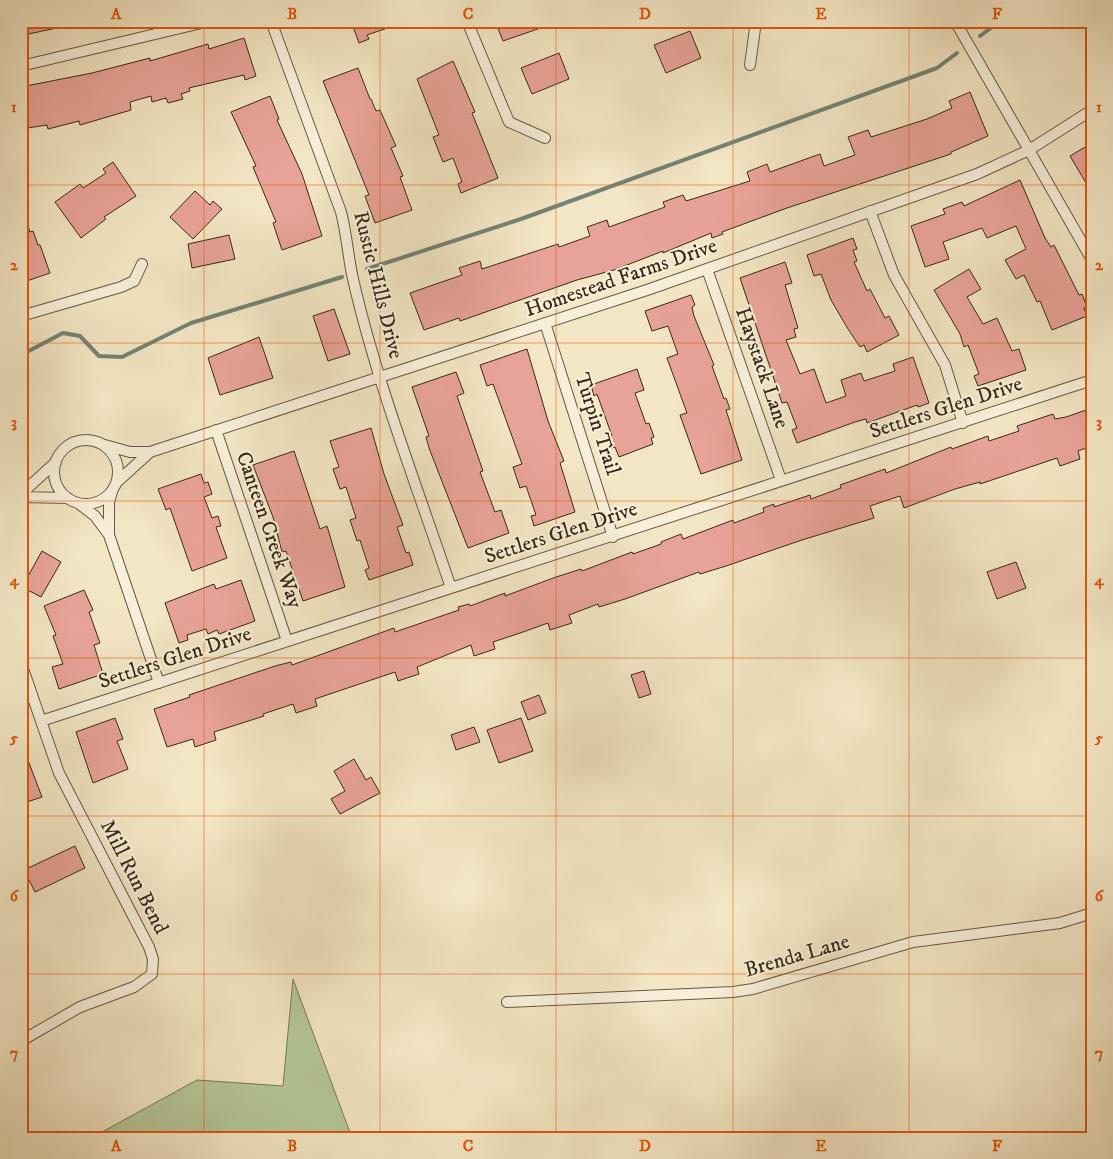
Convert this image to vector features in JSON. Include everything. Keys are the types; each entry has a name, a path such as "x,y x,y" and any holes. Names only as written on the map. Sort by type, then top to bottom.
{"street":[{"path":"21,66 210,21"},
{"name":"Rustic Hills Drive","path":"271,21 341,212 348,239 352,277 381,377 451,588"},
{"path":"467,21 510,122 545,138"},
{"path":"750,65 756,21"},
{"path":"955,21 1092,260"},
{"name":"Homestead Farms Drive","path":"21,495 56,462 62,452 70,445 85,441 130,452 150,452 381,377 707,269 977,174 1029,150 1092,110"},
{"path":"870,211 894,275 945,365 963,423"},
{"path":"21,316 121,288 134,281 142,264"},
{"name":"Haystack Lane","path":"707,269 781,480"},
{"name":"Turpin Trail","path":"545,323 613,537"},
{"name":"Settlers Glen Drive","path":"41,721 613,537 781,480 1092,380"},
{"name":"Canteen Creek Way","path":"216,430 287,641"},
{"path":"101,444 110,450 118,470 109,502 109,535"},
{"name":"Homestead Farms Drive","path":"21,495 97,502 150,452"},
{"path":"56,462 56,482 73,501 95,516 109,535 159,683"},
{"name":"Mill Run Bend","path":"21,663 59,773 150,947 152,960 152,974 134,987 80,1007 21,1041"},
{"name":"Brenda Lane","path":"508,1002 733,992 754,988 913,942 1060,923 1092,913"}],"green space":[{"path":"293,979 352,1138 91,1138 197,1080 283,1086"}],"building":[{"path":"21,21 65,21 66,26 24,35"},
{"path":"351,21 402,21 402,23 367,35 369,39 359,43"},
{"path":"495,21 555,21 555,23 503,41"},
{"path":"690,31 701,58 666,73 654,45"},
{"path":"244,38 256,76 245,80 244,75 189,88 190,91 181,94 183,99 168,103 166,98 152,102 151,96 130,102 131,110 80,125 79,121 48,129 47,125 21,129 21,87 92,73 150,58 150,61 208,44 209,49"},
{"path":"559,53 569,79 532,94 521,68"},
{"path":"453,61 475,112 472,113 498,178 461,193 458,184 462,182 453,158 443,162 433,137 439,135 417,79"},
{"path":"358,68 370,99 376,111 380,110 396,146 391,148 403,176 400,177 412,210 375,223 365,196 369,195 323,81"},
{"path":"970,92 988,136 951,152 951,154 787,208 722,232 723,234 712,238 711,233 663,253 663,251 614,270 577,280 460,321 459,318 424,330 410,293 462,275 459,268 480,261 482,269 558,244 559,247 590,236 587,227 607,220 609,227 665,207 663,202 683,195 686,201 750,181 747,172 767,164 770,172 820,154 824,166 855,155 848,137 868,130 871,137 927,119 952,108 949,101"},
{"path":"270,96 279,119 277,120 302,174 322,236 282,250 273,223 276,222 253,167 256,166 231,112"},
{"path":"1092,143 1092,193 1070,156"},
{"path":"113,162 136,196 104,217 106,219 81,238 55,202 80,184 83,188 106,173 103,169"},
{"path":"1020,180 1045,238 1051,247 1054,245 1079,295 1082,294 1087,307 1084,308 1087,316 1052,330 1040,301 1037,302 1024,275 1016,279 1005,260 1026,249 1016,226 987,238 982,228 943,242 949,259 925,267 911,226 945,214 943,209 962,202 964,206"},
{"path":"195,191 210,205 213,201 222,209 193,239 170,217"},
{"path":"23,211 30,232 33,231 38,245 40,245 50,273 21,283 21,212"},
{"path":"229,235 235,259 192,268 188,244"},
{"path":"853,238 857,249 853,250 857,261 854,262 867,291 870,289 885,318 889,316 899,335 867,352 864,345 860,347 848,329 831,300 821,274 814,276 807,255"},
{"path":"785,262 792,283 785,285 798,328 794,329 796,337 786,340 800,374 814,369 826,403 846,396 841,380 861,373 864,381 895,371 893,364 913,357 929,403 918,407 917,405 867,423 866,419 855,422 797,443 792,430 797,428 787,402 782,403 740,278"},
{"path":"969,269 981,289 967,297 983,324 997,318 1012,351 1019,349 1026,370 978,386 974,376 979,374 968,345 964,347 960,334 934,290"},
{"path":"691,295 695,305 692,307 694,316 714,365 712,366 724,399 726,398 730,409 726,410 742,460 701,474 680,415 687,413 667,358 678,354 668,326 652,331 645,311"},
{"path":"334,309 350,354 328,361 313,316"},
{"path":"259,337 273,378 220,395 208,358"},
{"path":"527,349 548,421 564,461 560,463 575,512 534,526 531,516 536,515 526,486 520,488 513,467 522,464 493,384 487,386 480,365"},
{"path":"637,369 644,390 635,393 646,424 649,423 654,437 651,438 653,444 619,457 615,447 612,448 608,438 612,436 597,394 594,396 591,385"},
{"path":"456,372 464,393 457,396 483,471 480,472 495,512 501,510 509,533 468,548 429,448 426,437 429,436 412,387"},
{"path":"1092,408 1092,446 1078,451 1080,459 1060,466 1057,458 980,484 980,482 955,489 904,508 900,496 870,506 874,518 726,566 700,574 699,572 625,599 599,607 598,604 569,615 572,623 550,630 548,623 493,642 495,649 474,656 471,645 417,667 419,674 398,681 395,672 315,699 317,706 296,713 293,704 263,714 264,716 214,732 216,740 195,747 193,739 167,747 154,709 190,697 189,695 275,666 291,662 292,665 394,628 395,632 459,610 458,607 469,604 470,606 505,593 505,596 556,577 581,569 582,571 632,552 633,554 661,544 661,542 681,534 683,539 733,520 734,523 764,512 763,508 774,504 774,507 810,495 811,499 841,488 840,485 885,469 886,473 951,447 952,449 988,436 989,441 1019,431 1017,426 1053,414 1055,419"},
{"path":"371,428 384,474 403,525 397,527 406,553 409,552 413,565 369,580 365,570 369,568 360,540 357,541 350,520 356,518 346,487 340,489 333,469 339,467 330,441"},
{"path":"294,451 320,529 327,526 345,587 303,601 286,551 282,552 273,517 253,465"},
{"path":"201,474 204,483 208,482 212,494 204,497 212,518 218,516 221,526 216,527 227,558 192,571 170,508 166,510 158,489"},
{"path":"42,551 61,562 41,597 22,587"},
{"path":"1016,562 1026,588 997,599 987,572"},
{"path":"241,580 255,621 219,634 217,630 208,634 206,629 187,635 188,640 179,643 165,603 214,584 216,589"},
{"path":"84,590 93,610 89,612 100,643 94,645 103,674 59,689 52,667 63,664 53,636 56,635 44,606"},
{"path":"644,671 651,694 639,698 631,675"},
{"path":"539,695 546,713 528,720 521,702"},
{"path":"115,718 123,739 117,741 128,769 93,783 76,732"},
{"path":"521,718 533,751 499,763 487,730"},
{"path":"474,727 480,742 456,750 451,735"},
{"path":"21,742 42,797 21,804"},
{"path":"354,759 366,780 371,777 380,793 340,814 331,799 345,791 334,771"},
{"path":"75,846 85,868 35,892 24,870"}],"waterway":[{"path":"980,36 1000,21"},
{"path":"367,269 521,219 937,68 957,53"},
{"path":"21,355 63,333 80,336 99,356 122,357 191,323 342,277"}]}
